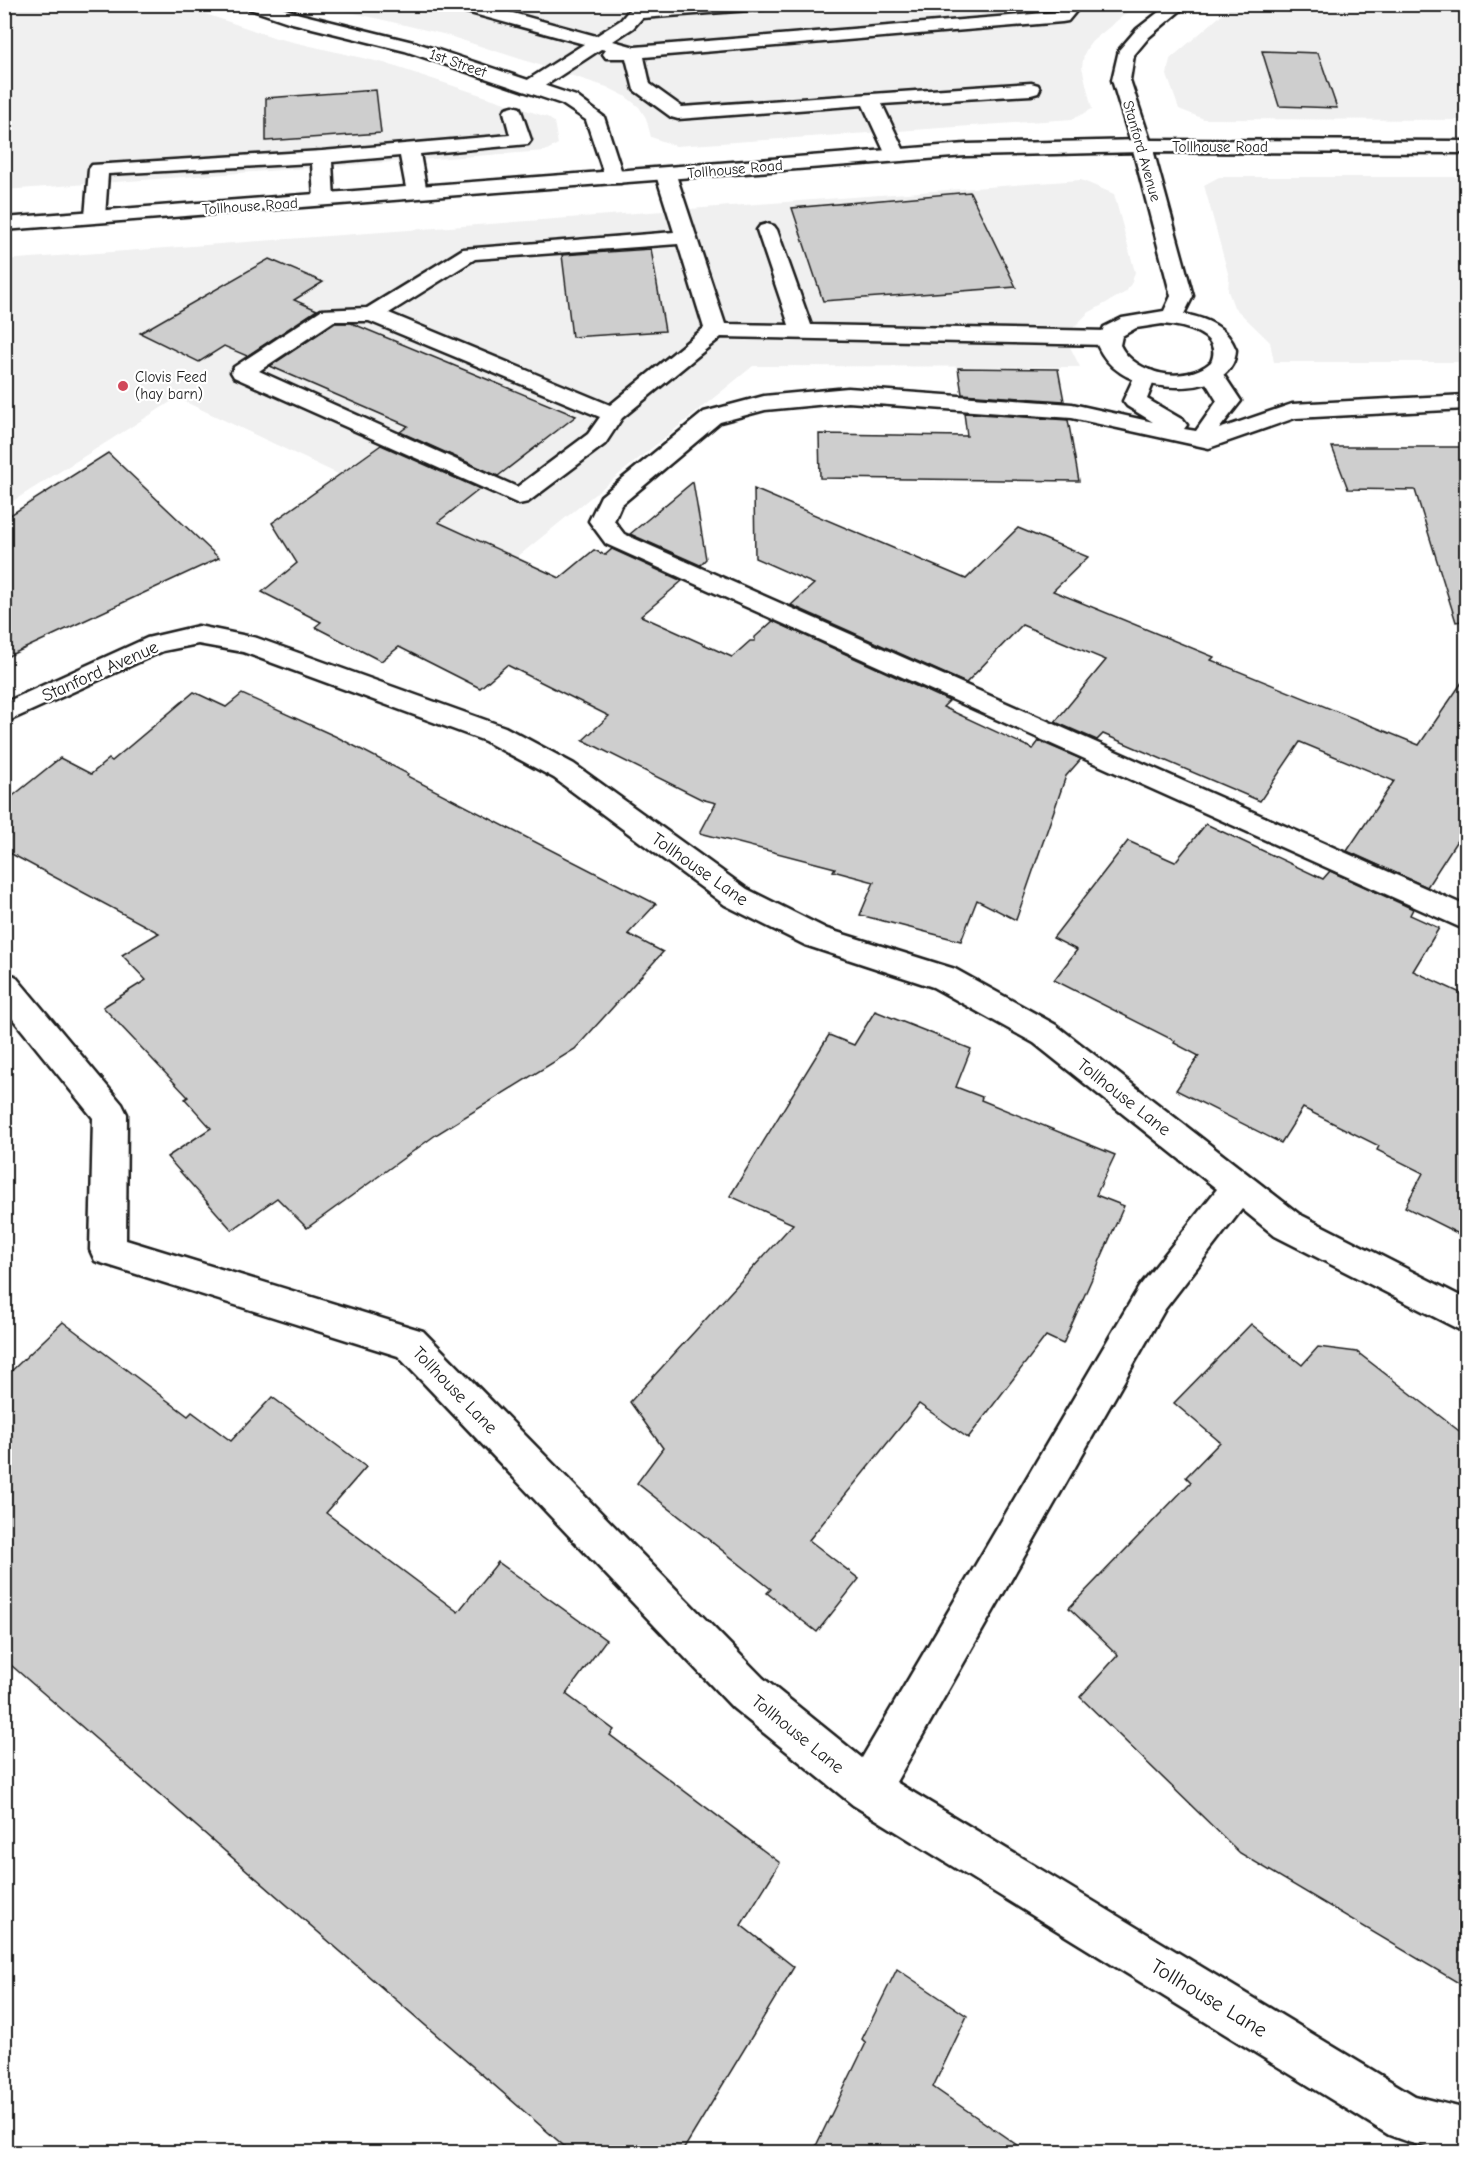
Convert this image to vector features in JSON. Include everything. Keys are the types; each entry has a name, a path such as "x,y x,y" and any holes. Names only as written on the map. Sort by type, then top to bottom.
{"street":[{"name":"1st Street","path":"253,4 294,18 411,47 569,100 595,117 614,179"},
{"path":"458,4 634,52"},
{"path":"530,87 627,24 640,9 764,4"},
{"path":"576,57 1062,17 1074,4"},
{"name":"Stanford Avenue","path":"1170,318 1182,296 1142,146 1121,80 1125,54 1143,33 1180,5"},
{"path":"634,52 641,86 678,113 1031,89"},
{"path":"870,99 896,155"},
{"path":"95,217 99,169 322,157 521,140 513,112"},
{"name":"Tollhouse Road","path":"4,224 666,175 966,150 1142,146 1467,147"},
{"path":"409,150 417,193"},
{"path":"322,157 324,200"},
{"path":"666,175 716,330"},
{"path":"767,230 802,332"},
{"path":"372,314 470,253 686,237"},
{"path":"613,414 372,314 329,315 242,372 519,497 597,439 613,414 716,330 1108,338"},
{"path":"1142,318 1170,318 1199,325 1214,333 1223,344 1226,355 1222,365 1211,373 1181,380 1145,376 1127,369 1115,360 1108,349 1108,338 1115,329 1126,322 1142,318"},
{"path":"1208,435 1229,400 1211,373"},
{"path":"1145,376 1135,401 1171,424 1208,435"},
{"path":"1467,402 1292,411 1208,435 1072,411 848,395 764,403 712,417 610,501 601,521 615,539 1467,919"},
{"name":"Stanford Avenue","path":"4,714 156,644 198,635"},
{"name":"Tollhouse Lane","path":"198,635 248,644 505,739 564,771 736,897 816,937 944,978 1045,1034 1287,1225 1467,1317"},
{"name":"Tollhouse Lane","path":"4,986 110,1114 108,1250 410,1343 748,1693 868,1790 1406,2118 1467,2133"},
{"path":"868,1790 1152,1298 1238,1188"}],"shaded area":[{"path":"5,5 179,5 276,38 384,63 547,117 554,122 558,144 545,151 5,190"},
{"path":"320,5 1136,5 1090,43 1084,54 1082,67 1092,109 1073,119 676,146 651,137 646,118 639,107 625,96 607,87 443,34"},
{"path":"1233,5 1466,5 1466,120 1204,119 1179,109 1167,75 1170,59"},
{"path":"1219,177 1466,177 1466,362 1274,362 1270,342 1234,307 1228,291 1229,277 1204,185"},
{"path":"1081,180 1114,194 1135,272 1126,292 1088,313 1074,327 1070,337 1070,347 1080,367 753,366 516,558 177,398 5,506 4,260"}],"building":[{"path":"1262,51 1318,53 1337,108 1279,106"},
{"path":"376,90 381,133 266,141 266,98"},
{"path":"970,192 1016,287 823,301 792,208"},
{"path":"651,249 665,331 572,337 562,255"},
{"path":"269,259 323,282 294,300 317,310 247,356 224,346 199,362 140,333"},
{"path":"335,323 351,323 576,416 498,476 400,432 408,426 270,366"},
{"path":"958,368 1058,369 1064,401 962,394"},
{"path":"964,413 1068,420 1079,481 820,478 819,434 967,436"},
{"path":"381,445 480,489 438,522 560,578 594,550 605,555 612,549 682,581 641,616 732,657 750,641 755,641 755,637 773,621 949,701 943,707 1033,749 1039,741 1081,759 1066,776 1016,920 977,900 961,941 860,915 874,882 833,871 835,868 700,833 716,803 701,799 583,740 609,716 507,665 480,688 399,647 381,661 315,627 321,622 262,592 297,563 272,523"},
{"path":"1332,447 1467,447 1467,620 1456,622 1415,490 1348,489"},
{"path":"108,453 219,558 4,658 4,519"},
{"path":"693,482 706,559 700,565 630,534"},
{"path":"754,489 966,579 1018,528 1088,557 1053,591 1214,657 1211,660 1419,745 1467,675 1467,825 1427,887 1347,851 1394,781 1300,742 1260,801 1103,734 1097,740 1055,722 1106,660 1022,625 966,683 791,605 814,584 755,558"},
{"path":"194,692 226,707 242,694 337,737 408,774 407,776 656,904 628,934 663,952 575,1049 437,1134 307,1228 277,1198 232,1230 167,1157 211,1128 185,1099 188,1097 103,1007 146,980 122,955 159,933 4,850 4,803 60,758 91,774 109,759 112,761"},
{"path":"1206,824 1323,879 1330,871 1413,909 1410,915 1439,928 1413,971 1467,996 1467,1238 1405,1207 1423,1173 1377,1150 1379,1146 1303,1108 1281,1143 1176,1090 1199,1056 1174,1043 1175,1041 1054,980 1077,950 1053,938 1128,841 1175,862"},
{"path":"875,1011 971,1049 956,1087 982,1097 981,1100 1115,1155 1096,1195 1124,1206 1063,1344 1046,1336 968,1438 919,1404 809,1540 859,1579 817,1632 767,1593 771,1589 637,1483 663,1448 630,1402 793,1224 730,1196 829,1035 854,1045"},
{"path":"63,1322 188,1416 192,1412 231,1441 272,1397 366,1467 326,1513 458,1612 498,1562 606,1640 566,1694 614,1730 610,1735 780,1863 741,1925 794,1967 682,2152 571,2152 4,1659 4,1378"},
{"path":"1251,1324 1302,1365 1318,1347 1357,1352 1467,1437 1467,1988 1240,1853 1080,1697 1118,1655 1069,1608 1191,1482 1186,1477 1220,1442 1174,1403"},
{"path":"897,1969 967,2016 933,2087 1027,2152 813,2152 866,2043 862,2039"}],"place":[{"name":"Clovis Feed (hay barn)","path":"123,386"}]}
